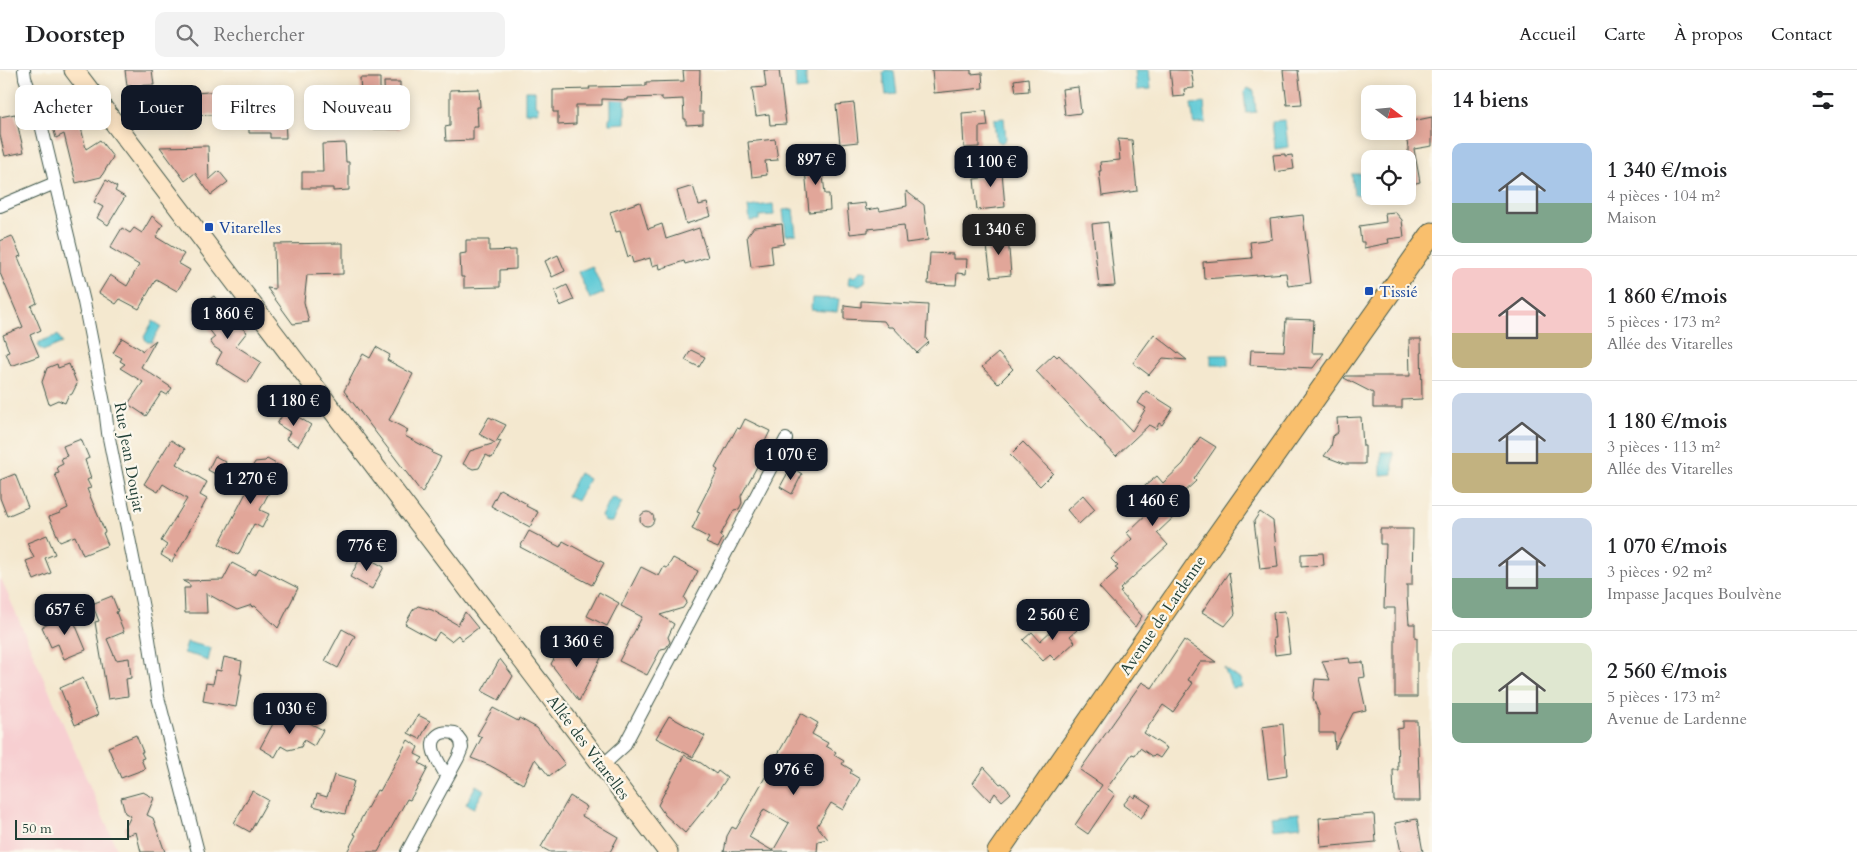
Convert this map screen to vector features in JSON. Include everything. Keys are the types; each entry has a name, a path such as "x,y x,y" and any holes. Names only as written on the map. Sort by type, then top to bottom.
{"main road":[{"name":"Allée des Vitarelles","path":"74,70 668,852"},
{"name":"Avenue de Lardenne","path":"998,852 1210,546 1432,232"}],"street":[{"name":"Rue Jean Doujat","path":"24,70 25,78 39,116 84,302 104,398 108,432 148,634 158,696 198,852"},
{"path":"0,206 55,183"},
{"path":"603,765 624,746 786,439"},
{"path":"407,852 448,778"}],"shaded area":[{"path":"0,576 118,852 0,852"}],"water":[{"path":"795,70 806,70 806,89 796,90"},
{"path":"886,70 894,71 897,94 886,95 883,72"},
{"path":"1135,70 1149,70 1151,89 1137,90"},
{"path":"1248,88 1254,91 1256,112 1246,113 1244,92"},
{"path":"525,91 535,91 535,104 538,106 539,112 525,113"},
{"path":"611,93 625,93 625,123 609,124"},
{"path":"1204,103 1206,123 1194,124 1191,104"},
{"path":"1004,118 1006,139 1002,143 996,140 994,119"},
{"path":"1285,120 1288,147 1275,149 1272,121"},
{"path":"1352,174 1361,174 1361,194 1354,195"},
{"path":"773,204 774,215 759,216 759,220 750,221 748,207"},
{"path":"793,209 796,234 786,235 783,210"},
{"path":"592,266 604,293 590,299 578,272"},
{"path":"860,271 867,271 865,282 860,285 848,284 850,275 854,277"},
{"path":"812,298 839,299 837,312 811,310"},
{"path":"153,321 161,326 152,342 147,342 144,337"},
{"path":"58,335 62,343 43,351 40,349 39,342"},
{"path":"1211,355 1228,355 1228,365 1211,365"},
{"path":"1381,452 1393,452 1393,474 1381,475"},
{"path":"579,473 589,479 577,501 567,496"},
{"path":"612,497 622,502 612,522 606,522 601,516"},
{"path":"187,642 211,648 208,661 184,653"},
{"path":"1224,668 1241,680 1242,687 1232,688"},
{"path":"476,785 484,790 474,808 466,804"},
{"path":"1299,813 1301,826 1272,829 1270,816"}],"building":[{"path":"125,70 152,70 154,85 127,85"},
{"path":"683,70 700,70 699,112 703,112 703,124 686,125 683,99 662,100 662,97 628,98 628,100 602,99 602,105 576,105 576,124 558,125 558,112 553,112 553,90 646,86 646,82 684,81"},
{"path":"764,70 779,70 786,124 770,125 769,114 756,116 752,88 766,87"},
{"path":"932,70 971,70 971,74 982,73 983,88 934,93"},
{"path":"1170,70 1191,70 1194,88 1184,89 1185,96 1173,97"},
{"path":"1283,70 1298,70 1302,104 1287,105"},
{"path":"360,78 380,78 380,85 360,85"},
{"path":"1028,78 1029,91 1016,92 1014,80"},
{"path":"384,82 400,82 400,85 384,85"},
{"path":"1078,87 1081,113 1065,115 1062,89"},
{"path":"479,89 480,107 477,107 478,127 473,127 473,140 446,141 445,127 450,126 450,90"},
{"path":"202,92 212,92 212,115 202,116"},
{"path":"854,103 858,142 840,144 836,105"},
{"path":"986,111 988,126 979,127 979,147 964,148 962,113"},
{"path":"15,114 15,130 19,130 24,152 5,156 0,135 0,117"},
{"path":"1432,117 1432,146 1408,150 1407,140 1416,140 1416,120"},
{"path":"54,130 82,130 86,149 100,140 113,157 101,177 76,183 64,134 56,138"},
{"path":"249,130 286,130 286,138 270,138 270,133 249,133"},
{"path":"775,139 778,160 765,161 767,175 752,177 748,142"},
{"path":"1118,139 1132,140 1137,191 1102,196 1099,171 1101,171 1100,162 1120,160"},
{"path":"345,143 346,162 349,162 349,190 333,191 333,188 302,188 302,172 323,172 322,144"},
{"path":"208,146 209,180 219,171 228,182 211,195 195,173 185,181 160,147"},
{"path":"1285,154 1285,156 1292,155 1294,169 1275,172 1273,155"},
{"path":"821,157 825,194 829,194 830,210 809,212 804,159"},
{"path":"1001,160 1005,207 977,210 974,179 989,177 987,162"},
{"path":"1416,160 1420,182 1416,183"},
{"path":"106,180 117,187 115,191 125,197 108,225 97,218 103,207 94,202"},
{"path":"693,186 699,205 707,203 711,216 686,224 677,191"},
{"path":"906,191 924,205 928,240 906,243 904,225 868,229 868,232 850,234 847,205 865,203 866,210 879,208 880,211 907,206"},
{"path":"640,202 648,229 662,224 666,239 699,228 708,257 685,264 684,261 660,269 659,264 652,266 650,258 633,263 631,256 628,257 620,231 616,232 610,212"},
{"path":"1395,212 1402,220 1404,237 1388,239 1389,243 1364,248 1364,242 1361,242 1359,226 1386,222 1385,213"},
{"path":"1303,215 1311,283 1288,286 1286,273 1204,279 1203,262 1252,258 1250,242 1272,239 1270,219"},
{"path":"152,216 163,225 156,237 184,254 178,263 190,270 177,291 156,279 139,309 120,299 116,304 99,293 110,275 127,286 139,265 110,248 122,228 130,233 134,228 142,233"},
{"path":"1108,222 1115,286 1099,287 1092,224"},
{"path":"782,224 784,244 771,246 773,264 751,267 747,236 754,227"},
{"path":"12,236 21,256 18,257 37,303 31,306 41,330 30,335 39,356 11,366 6,353 9,352 3,335 23,327 0,273 0,241"},
{"path":"1008,236 1011,275 991,277 986,239"},
{"path":"466,240 489,240 489,251 516,250 516,269 500,270 500,287 464,288 464,277 461,277 460,254 466,253"},
{"path":"343,243 343,274 307,275 304,302 309,322 293,324 267,288 275,289 274,244"},
{"path":"930,253 953,254 953,259 967,259 966,274 957,273 956,285 928,284"},
{"path":"558,255 565,271 552,277 545,261"},
{"path":"567,285 574,300 560,306 555,291"},
{"path":"214,296 235,323 247,332 236,346 261,362 248,383 216,363 222,352 214,347 210,341 215,337 194,310"},
{"path":"861,301 928,305 926,339 929,342 917,353 893,327 888,327 884,321 844,319 844,305 861,307"},
{"path":"1286,319 1314,320 1312,353 1324,353 1313,368 1250,365 1251,350 1284,351"},
{"path":"1154,334 1187,360 1163,358 1149,375 1133,363"},
{"path":"122,338 142,351 156,340 141,367 172,388 167,395 162,392 146,416 128,404 143,382 120,368 125,364 120,361 122,358 113,353"},
{"path":"1409,339 1421,339 1422,399 1402,400 1402,408 1373,408 1373,393 1344,378 1346,376 1410,376"},
{"path":"376,347 390,355 387,360 413,374 389,420 408,430 405,436 441,457 422,493 344,391 363,354 370,358"},
{"path":"691,350 705,357 699,367 685,360"},
{"path":"998,353 1013,369 998,384 982,367"},
{"path":"1054,354 1057,357 1059,355 1132,431 1146,408 1138,403 1146,391 1173,408 1162,425 1159,423 1156,429 1149,425 1116,456 1036,371"},
{"path":"57,364 58,368 69,364 77,384 65,403 58,400 49,404 42,382 47,368"},
{"path":"286,409 311,425 298,446 286,439 290,432 277,424"},
{"path":"489,417 506,425 496,442 501,441 492,458 486,455 479,468 473,469 463,464 470,451 495,443 479,434"},
{"path":"1361,417 1363,446 1365,446 1365,464 1345,464 1324,456 1331,447 1333,436 1338,432 1337,418"},
{"path":"745,419 770,431 757,458 759,463 741,496 742,503 739,509 734,510 720,536 723,538 718,548 706,543 709,538 692,529 700,512 697,511 718,470 715,468 737,428 740,429"},
{"path":"1200,437 1216,447 1194,479 1196,481 1177,499 1180,502 1174,508 1176,510 1173,514 1175,516 1157,533 1168,545 1120,589 1122,591 1120,592 1142,616 1135,627 1099,587 1118,570 1115,568 1118,566 1111,559 1132,539 1127,533 1154,507 1149,502 1151,500 1140,490 1157,476 1163,483 1183,464"},
{"path":"81,439 89,458 85,460 91,478 87,480 91,488 87,489 105,532 103,533 108,545 83,555 75,536 60,542 49,517 68,508 55,474 59,473 57,467 63,464 61,458 67,456 63,446"},
{"path":"171,440 185,449 176,464 207,482 200,495 207,499 172,562 161,555 167,545 161,541 187,499 163,484 158,492 144,484"},
{"path":"1023,442 1053,473 1040,486 1010,455"},
{"path":"215,456 226,462 219,476 208,470"},
{"path":"267,459 282,467 260,510 269,514 262,528 254,524 238,555 219,544 247,491 243,489 248,479 246,478 255,462"},
{"path":"791,467 802,474 792,494 780,487"},
{"path":"15,474 28,507 7,516 0,498 0,480"},
{"path":"500,489 538,512 530,527 491,506"},
{"path":"1083,495 1095,509 1079,524 1067,510"},
{"path":"647,512 652,514 654,519 652,524 647,526 642,524 640,519 642,514"},
{"path":"1260,512 1273,521 1278,567 1260,569 1254,521"},
{"path":"1380,529 1413,529 1412,585 1407,585 1407,597 1409,624 1415,624 1415,638 1417,638 1417,697 1395,697 1395,608 1384,608 1386,544 1380,544"},
{"path":"529,531 560,547 563,541 604,563 592,585 520,547"},
{"path":"47,535 55,554 45,558 51,573 34,580 26,561 34,558 27,543"},
{"path":"1323,553 1324,565 1301,567 1301,554"},
{"path":"362,555 384,567 372,589 350,577"},
{"path":"673,558 698,571 684,598 687,602 683,608 660,615 674,624 668,637 670,642 666,648 661,649 647,675 619,661 642,617 621,606 641,567 659,576 664,567 667,568"},
{"path":"232,563 255,575 259,568 298,588 278,628 255,606 252,607 252,605 237,610 206,593 207,613 185,613 184,588 190,588 190,585 183,581 223,580"},
{"path":"1229,572 1235,614 1225,626 1202,612"},
{"path":"599,592 619,603 607,626 587,616"},
{"path":"112,596 124,632 107,639 116,660 129,658 131,678 126,679 128,696 108,699 95,622 99,621 92,604"},
{"path":"418,606 432,610 458,625 465,612 478,628 462,640 458,635 451,641 439,632 434,640 405,624 413,610"},
{"path":"1285,611 1290,653 1275,655 1273,612"},
{"path":"71,614 86,650 64,659 58,644 51,647 42,627"},
{"path":"1065,618 1077,630 1070,636 1075,642 1055,660 1050,655 1043,661 1023,640 1032,632 1040,641"},
{"path":"342,629 355,636 338,668 325,661"},
{"path":"1184,640 1216,662 1200,662 1188,680 1193,683 1173,712 1163,705 1144,733 1167,748 1160,758 1155,755 1153,757 1140,748 1135,755 1132,754 1107,788 1115,794 1088,834 1075,825 1102,785 1080,770 1142,682 1152,688"},
{"path":"562,644 586,655 592,646 604,652 579,701 551,664"},
{"path":"224,657 242,661 240,674 242,674 236,707 203,701 206,683 213,684 216,670 221,671"},
{"path":"1349,658 1350,663 1363,662 1365,677 1359,678 1366,710 1353,713 1335,749 1334,733 1319,733 1319,714 1313,698 1315,679 1330,680 1322,661"},
{"path":"500,659 513,676 499,700 482,691"},
{"path":"83,678 98,715 75,725 60,688"},
{"path":"493,708 518,721 519,718 537,728 565,764 549,776 535,759 523,784 489,765 471,758 482,737 477,735"},
{"path":"801,713 818,723 812,734 828,743 826,746 836,752 834,755 844,761 842,764 852,770 850,773 860,779 843,810 831,803 817,826 828,839 818,841 817,852 724,852 727,836 732,827 736,829","holes":["764,809 789,823 773,851 749,837"]},
{"path":"418,715 430,721 420,739 408,733"},
{"path":"669,716 705,736 693,757 656,738"},
{"path":"298,717 323,730 314,746 304,740 301,747 288,750 281,746 275,757 260,748 274,722"},
{"path":"1403,721 1417,721 1420,801 1394,801 1393,770 1398,770 1397,729 1403,728"},
{"path":"1283,724 1287,776 1268,779 1262,727"},
{"path":"136,735 143,752 141,752 144,758 141,759 145,769 121,778 108,747"},
{"path":"408,740 418,747 415,754 423,758 419,763 428,768 420,783 410,800 407,799 378,852 347,852 356,835 354,834 361,819 377,790 380,791"},
{"path":"684,755 701,763 716,774 718,771 727,778 685,833 665,815 658,805"},
{"path":"984,767 1011,793 1002,801 995,793 990,801 973,783"},
{"path":"334,775 354,781 345,814 313,806 317,794 327,797"},
{"path":"252,791 268,800 250,832 234,823"},
{"path":"143,792 154,798 147,815 153,818 165,852 141,852 136,832 127,835 125,828 131,816 125,813 121,798"},
{"path":"1131,795 1135,798 1136,795 1151,805 1141,818 1123,805"},
{"path":"570,796 587,807 582,816 618,837 610,852 550,852 541,847"},
{"path":"1374,814 1376,842 1321,847 1319,818"},
{"path":"1417,819 1423,852 1401,852 1395,823"}],"place":[{"name":"Vitarelles","path":"209,227"},
{"name":"Tissié","path":"1369,291"}]}
